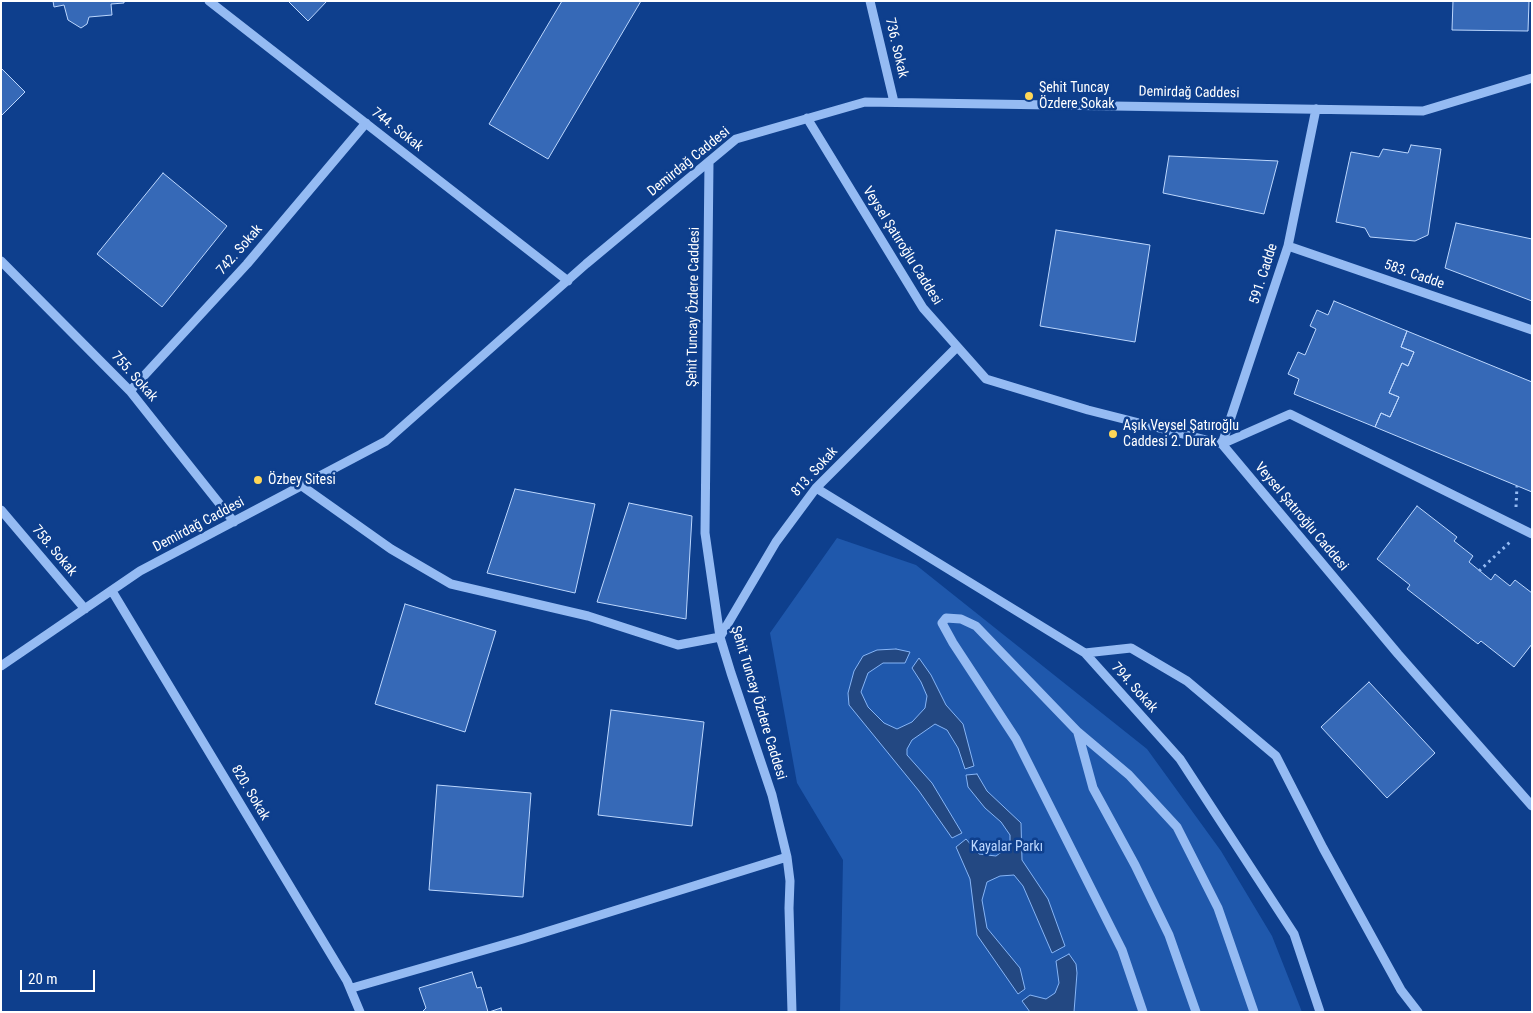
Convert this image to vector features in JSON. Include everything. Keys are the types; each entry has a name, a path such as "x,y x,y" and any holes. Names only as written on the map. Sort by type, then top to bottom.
{"street":[{"name":"744. Sokak","path":"210,1 568,280"},
{"name":"736. Sokak","path":"870,1 894,102"},
{"name":"Demirdağ Caddesi","path":"1,666 140,572 386,441 568,280 736,139 865,102 1423,110 1532,78"},
{"name":"591. Cadde","path":"1222,444 1288,246 1316,109"},
{"name":"Veysel Şatıroğlu Caddesi","path":"807,118 923,308 986,379 1088,410 1222,444 1398,654 1532,806"},
{"name":"742. Sokak","path":"130,391 247,264 366,123"},
{"name":"Şehit Tuncay Özdere Caddesi","path":"709,162 705,533 720,637 772,795 787,857 790,882 792,1012"},
{"name":"583. Cadde","path":"1288,246 1532,330"},
{"name":"755. Sokak","path":"1,261 130,391 234,522"},
{"name":"813. Sokak","path":"720,637 776,542 816,488 957,347"},
{"path":"1222,444 1290,414 1528,532"},
{"path":"302,486 391,549 451,584 588,616 678,644 720,637"},
{"name":"794. Sokak","path":"816,488 1085,653 1180,759 1294,934 1320,1012"},
{"name":"758. Sokak","path":"1,510 85,609"},
{"name":"820. Sokak","path":"112,591 352,988 360,1012"},
{"path":"1143,1012 1122,950 1016,739 942,623 946,618 961,618 976,626 1078,732 1129,776 1177,827 1218,908 1254,1012"},
{"path":"1085,653 1131,648 1187,681 1276,756 1323,848 1401,990 1418,1012"},
{"path":"1078,732 1093,788 1135,865 1169,935 1196,1012"},
{"path":"352,988 541,934 787,857"}],"path":[{"path":"1479,570 1528,532"}],"green space":[{"name":"Kayalar Parkı","path":"837,538 916,565 1147,749 1221,851 1272,936 1302,1012 840,1012 843,860 797,783 770,633"}],"shaded area":[{"path":"896,649 910,652 905,663 883,663 868,673 861,692 868,707 884,723 897,729 912,722 925,708 927,696 912,668 919,658 931,675 946,705 963,724 974,766 965,769 958,748 947,730 935,724 912,740 907,749 907,755 932,783 962,833 952,838 919,791 849,705 848,693 854,671 863,656 877,650"},
{"path":"977,774 987,791 1021,823 1022,860 1048,899 1065,946 1052,953 1023,886 1014,875 1000,876 987,882 982,900 987,928 1020,968 1025,989 1018,994 977,935 970,879 956,847 966,839 979,854 996,856 1010,846 1010,835 1001,822 985,808 968,787 966,775"},
{"path":"1069,954 1076,964 1077,973 1074,1012 1030,1012 1022,1001 1030,995 1046,999 1055,993 1059,983 1056,961"}],"building":[{"path":"53,1 124,1 124,3 111,4 112,15 89,17 87,24 81,28 68,20 64,5 54,7"},
{"path":"288,1 327,1 308,21"},
{"path":"562,1 641,1 548,159 489,124"},
{"path":"1453,1 1529,1 1528,31 1452,30"},
{"path":"1,68 25,92 1,116"},
{"path":"1411,145 1441,149 1428,235 1415,241 1370,237 1365,228 1336,222 1351,152 1379,157 1383,149 1408,153"},
{"path":"1169,156 1278,161 1264,214 1163,193"},
{"path":"163,173 227,226 162,307 97,254"},
{"path":"1456,223 1532,239 1532,301 1445,268"},
{"path":"1056,230 1150,245 1135,342 1040,326"},
{"path":"1334,301 1407,331 1401,347 1414,352 1408,366 1402,363 1389,393 1399,397 1390,417 1381,413 1375,427 1294,394 1299,379 1288,374 1298,352 1305,355 1316,329 1310,326 1317,310 1328,315"},
{"path":"1407,331 1532,382 1532,492 1375,427 1381,413 1390,417 1399,397 1389,393 1402,363 1408,366 1414,352 1401,347"},
{"path":"515,489 595,504 575,593 487,573"},
{"path":"629,503 692,516 686,619 597,602"},
{"path":"1417,506 1457,537 1454,541 1473,556 1469,562 1491,580 1495,574 1510,586 1515,580 1532,593 1532,644 1514,667 1481,641 1478,644 1407,589 1410,585 1377,559"},
{"path":"405,604 496,631 465,732 375,704"},
{"path":"1369,682 1435,753 1387,798 1321,727"},
{"path":"611,710 704,722 692,826 598,815"},
{"path":"437,785 531,793 523,897 429,890"},
{"path":"472,972 477,988 481,987 488,1012 422,1012 426,1008 419,988"},
{"path":"501,1008 502,1012 489,1012"}],"place":[{"name":"Şehit Tuncay Özdere Sokak","path":"1029,96"},
{"name":"Aşık Veysel Şatıroğlu Caddesi 2. Durak","path":"1113,434"},
{"name":"Özbey Sitesi","path":"258,480"}]}
